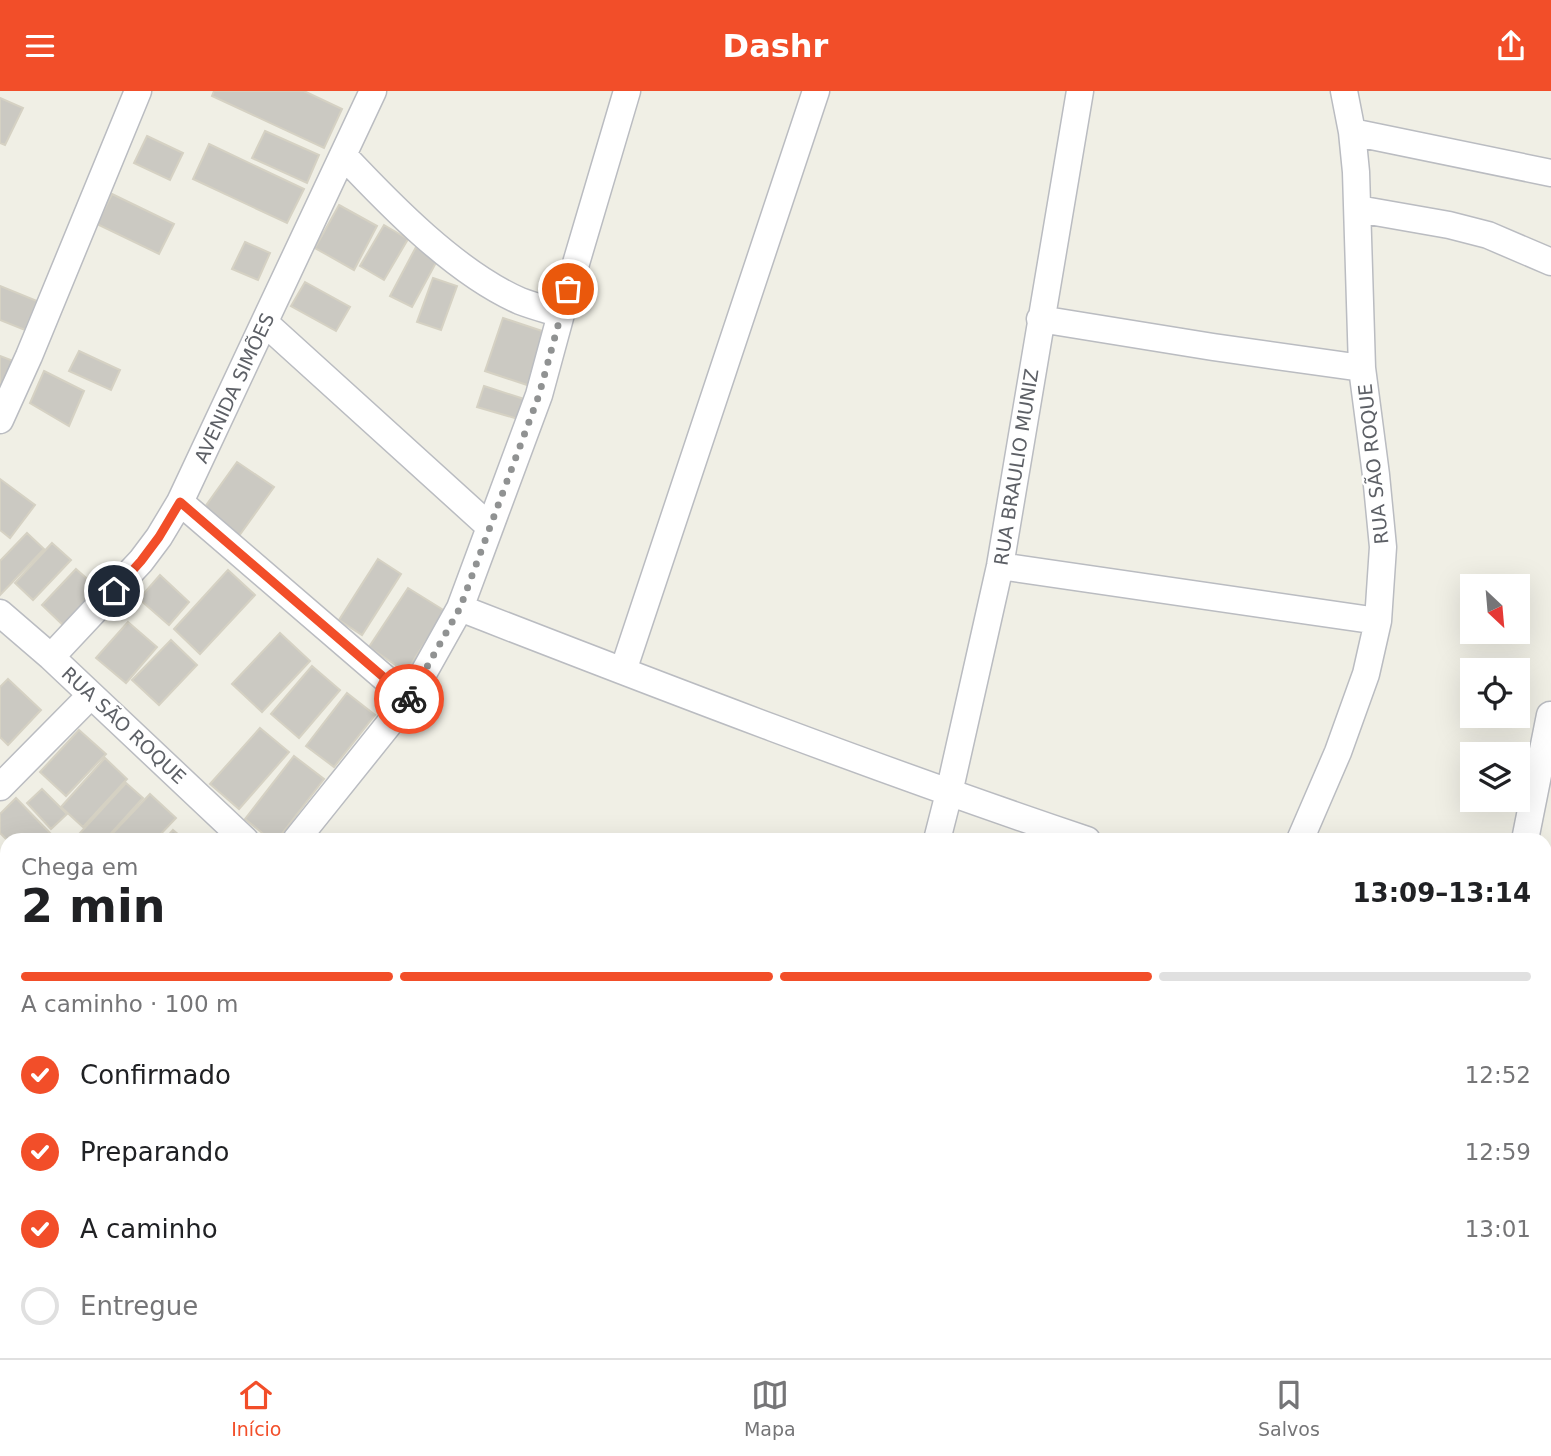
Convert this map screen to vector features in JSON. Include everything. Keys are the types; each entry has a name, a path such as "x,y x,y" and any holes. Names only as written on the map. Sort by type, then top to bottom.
{"street":[{"path":"0,420 138,91"},
{"name":"AVENIDA SIMÕES","path":"51,657 141,561 180,502 373,91"},
{"path":"302,833 409,699 460,608 539,395 627,91"},
{"path":"623,671 816,91"},
{"name":"RUA BRAULIO MUNIZ","path":"939,833 1000,566 1080,91"},
{"name":"RUA SÃO ROQUE","path":"1303,833 1338,752 1366,674 1378,621 1383,547 1362,369 1357,209 1352,132 1344,91"},
{"path":"1352,132 1551,173"},
{"path":"343,155 399,213 460,264 520,300 561,314"},
{"path":"1357,209 1449,225 1488,235 1551,262"},
{"name":"RUA SÃO ROQUE","path":"1040,319 1362,369"},
{"path":"265,323 490,527"},
{"path":"180,502 409,699"},
{"path":"1000,566 1378,621"},
{"path":"460,608 949,793 1066,833"},
{"name":"RUA SÃO ROQUE","path":"0,613 51,657 238,833"},
{"path":"0,787 92,695"},
{"path":"1526,833 1550,715"}],"building":[{"path":"214,91 304,91 342,109 324,148 212,96"},
{"path":"0,98 23,108 5,145 0,143"},
{"path":"265,131 319,155 307,183 252,158"},
{"path":"147,136 183,153 170,180 134,163"},
{"path":"209,144 304,189 287,223 193,179"},
{"path":"112,194 174,224 159,254 97,224"},
{"path":"339,205 377,226 354,270 315,248"},
{"path":"384,225 408,239 384,280 360,266"},
{"path":"245,242 270,253 258,280 232,269"},
{"path":"416,247 438,259 412,307 390,296"},
{"path":"433,278 457,286 441,330 417,322"},
{"path":"305,282 350,307 336,331 291,306"},
{"path":"0,286 37,301 25,330 0,320"},
{"path":"503,318 548,333 530,386 485,371"},
{"path":"79,351 120,370 111,390 69,371"},
{"path":"0,356 16,362 6,387 0,385"},
{"path":"44,371 84,391 69,426 30,403"},
{"path":"484,386 524,399 518,419 477,407"},
{"path":"237,462 274,487 239,536 202,511"},
{"path":"0,479 35,505 10,538 0,530"},
{"path":"27,533 44,549 0,595 0,561"},
{"path":"52,543 71,560 33,600 15,583"},
{"path":"378,559 401,574 362,635 339,620"},
{"path":"76,569 100,590 65,627 42,605"},
{"path":"228,570 255,595 200,654 174,629"},
{"path":"160,575 189,602 169,625 139,599"},
{"path":"408,588 445,611 406,672 369,647"},
{"path":"128,622 157,647 126,683 96,658"},
{"path":"280,633 310,661 262,712 232,684"},
{"path":"171,640 197,665 159,705 132,680"},
{"path":"312,666 340,690 299,738 271,714"},
{"path":"8,679 41,710 8,745 0,737 0,687"},
{"path":"347,693 375,715 334,767 306,746"},
{"path":"260,728 289,752 239,809 210,784"},
{"path":"79,730 106,754 66,796 40,772"},
{"path":"294,756 324,779 282,833 262,833 245,819"},
{"path":"105,758 127,779 83,827 61,807"},
{"path":"126,783 143,798 111,833 80,833"},
{"path":"42,789 67,814 51,829 27,803"},
{"path":"150,794 176,818 162,833 113,833"},
{"path":"16,798 50,833 0,833 0,814"}],"way so far":[{"path":"409,699 460,608 539,395 568,289"}],"route":[{"path":"114,591 159,537 180,502 409,699"}]}
